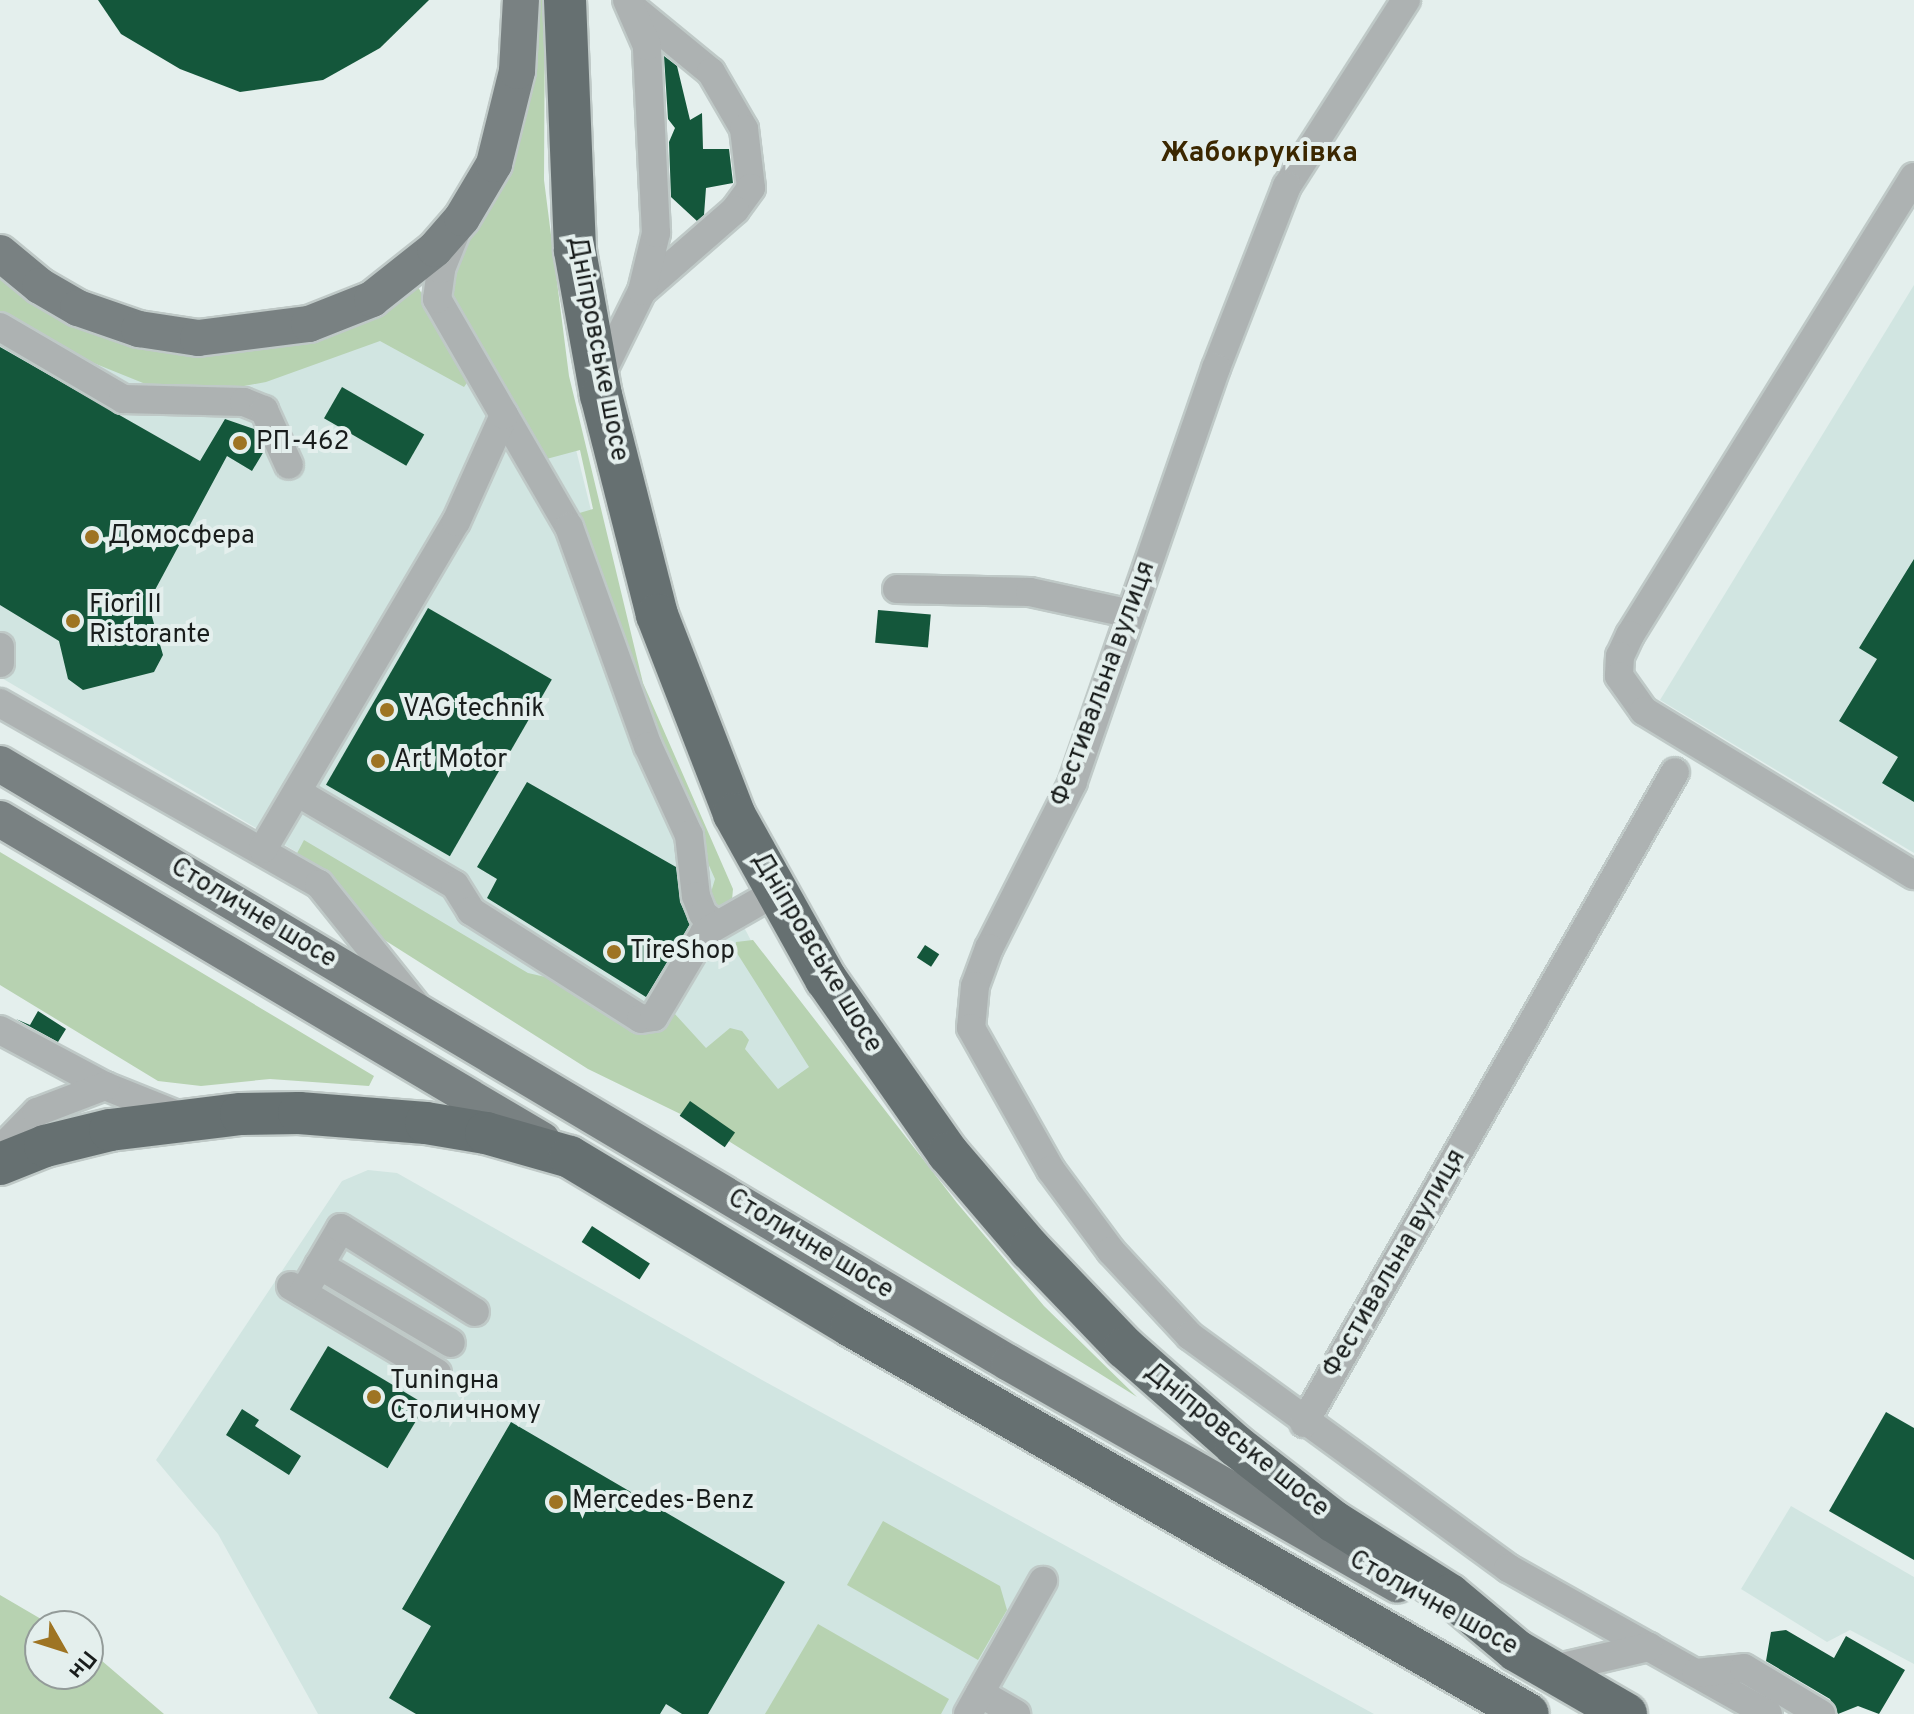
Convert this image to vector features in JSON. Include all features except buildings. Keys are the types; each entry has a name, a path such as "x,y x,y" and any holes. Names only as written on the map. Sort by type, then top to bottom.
{"highway":[{"name":"Дніпровське шосе","path":"565,0 575,251 598,380 657,615 679,682 734,814 826,979 948,1153 1030,1249 1125,1348 1235,1445 1333,1521 1450,1595 1534,1661"},
{"path":"0,1164 45,1146 110,1130 190,1120 299,1113 382,1118 486,1133 570,1157"},
{"name":"Столичне шосе","path":"570,1157 851,1326 1528,1714"},
{"name":"Столичне шосе","path":"1534,1661 1626,1714"}],"main road":[{"path":"0,253 40,286 78,308 139,329 198,338 309,324 372,299 404,278 462,218 503,139 517,71 521,0"},
{"name":"Столичне шосе","path":"0,764 1009,1363 1534,1661"},
{"name":"Столичне шосе","path":"0,819 570,1157"}],"street":[{"name":"Фестивальна вулиця","path":"1406,0 1287,186 1216,368 1073,782 989,948 975,986 971,1028 1051,1170 1148,1295 1190,1336 1304,1423 1508,1568 1768,1714"},
{"path":"598,380 642,291 656,233 647,46 630,4"},
{"path":"630,4 711,72 744,129 751,188 735,210 642,291"},
{"path":"1914,177 1630,635 1620,656 1619,676 1644,711 1914,875"},
{"path":"462,218 441,269 437,299 569,527 648,746 689,835 696,896 703,914 716,924"},
{"path":"0,327 123,399 244,402 264,410 289,465"},
{"path":"263,849 456,522 504,415"},
{"path":"897,589 1030,592 1131,614"},
{"path":"0,647 0,663"},
{"path":"0,703 263,849 319,884 424,1015"},
{"name":"Фестивальна вулиця","path":"1304,1423 1675,772"},
{"path":"297,792 455,885 471,911 641,1019 654,1017 704,933 776,892"},
{"path":"0,1030 105,1086 190,1120"},
{"path":"0,1150 37,1112 105,1086"},
{"path":"437,1373 297,1289 319,1265 341,1228 475,1312"},
{"path":"319,1265 451,1343"},
{"path":"1016,1714 974,1704 1043,1581"},
{"path":"1534,1661 1649,1647"},
{"path":"1696,1673 1744,1668 1821,1714"}],"shaded area":[{"path":"527,251 607,575 643,697 723,887 819,1071 749,1142 539,995 0,677 0,292 301,356"},
{"path":"1914,285 1914,853 1660,700"},
{"path":"368,1170 397,1173 762,1380 1374,1714 318,1714 218,1534 156,1460 342,1181"},
{"path":"1791,1506 1914,1577 1914,1664 1850,1630 1827,1642 1741,1589"}],"green space":[{"path":"533,0 545,0 544,180 569,376 643,683 733,889 732,900 717,908 708,902 715,879 633,695 576,514 593,509 580,450 539,461 449,292"},
{"path":"0,271 197,353 275,347 330,331 417,285 469,380 464,387 380,341 266,382 217,391 148,385 49,345 8,319 0,311"},
{"path":"304,840 528,973 563,981 633,1030 647,1034 661,1029 674,1013 706,1048 730,1028 742,1031 749,1040 745,1049 778,1089 809,1067 735,950 736,942 753,940 957,1203 1044,1306 1137,1397 703,1125 588,1069 364,927 295,857"},
{"path":"0,852 374,1076 369,1086 270,1079 201,1086 158,1081 0,985"},
{"path":"883,1521 1000,1586 1007,1610 978,1660 847,1585"},
{"path":"0,1595 26,1610 24,1690 104,1690 104,1663 164,1714 0,1714"},
{"path":"818,1624 949,1699 941,1714 765,1714"}],"place":[{"name":"РП-462","path":"240,443"},
{"name":"Домосфера","path":"92,537"},
{"name":"Fiori Il Ristorante","path":"73,621"},
{"name":"VAG technik","path":"387,710"},
{"name":"Art Motor","path":"378,761"},
{"name":"TireShop","path":"614,952"},
{"name":"Tuningна Столичному","path":"374,1397"},
{"name":"Mercedes-Benz","path":"556,1502"}],"district":[{"name":"Жабокруківка","path":"1259,154"}]}
